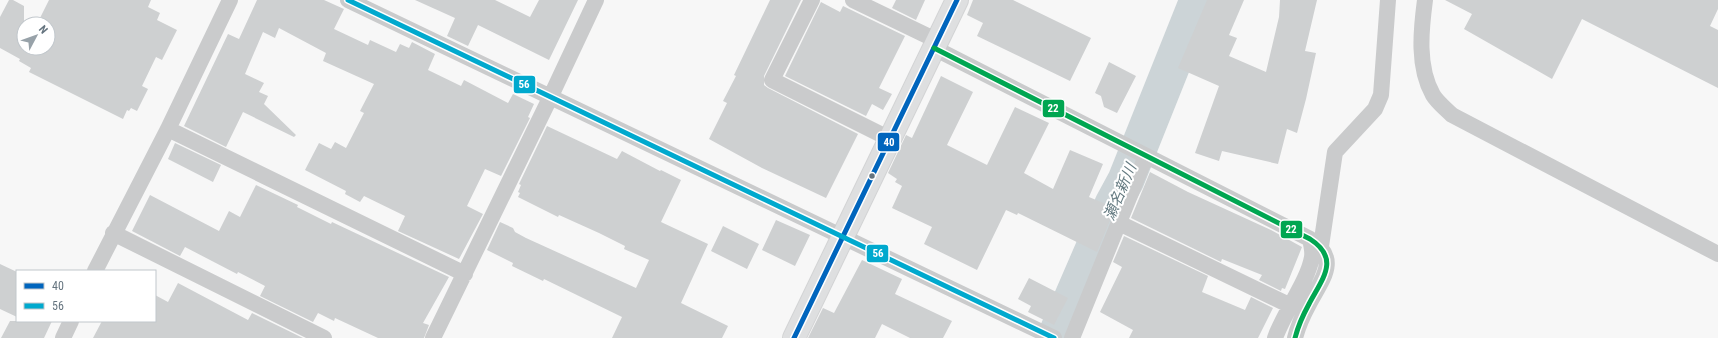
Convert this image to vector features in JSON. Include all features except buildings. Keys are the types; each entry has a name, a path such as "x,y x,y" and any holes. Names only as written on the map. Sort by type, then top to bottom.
{"main road":[{"path":"794,338 957,0"}],"street":[{"path":"95,270 168,129 230,0"},
{"path":"348,0 1054,338"},
{"path":"434,338 596,0"},
{"path":"812,0 772,80 890,139"},
{"path":"853,0 1146,156 1316,242 1326,254 1327,267 1323,280 1308,304 1295,338"},
{"path":"1275,338 1289,306 1309,270 1335,152 1376,110 1381,95 1388,0"},
{"path":"1425,0 1421,47 1424,71 1433,95 1452,115 1718,254"},
{"path":"168,129 465,274"},
{"path":"1072,338 1146,156"},
{"path":"1119,223 1289,306"},
{"path":"113,234 324,338"},
{"path":"63,338 71,322"}],"waterway":[{"name":"瀬名新川","path":"1055,338 1113,204 1126,180 1198,0"}],"transit line":[{"name":"56","path":"348,0 1054,338"},
{"name":"40","path":"794,338 957,0"},
{"name":"22","path":"934,48 1310,239 1325,254 1327,262 1326,270 1303,316 1295,338"}]}
